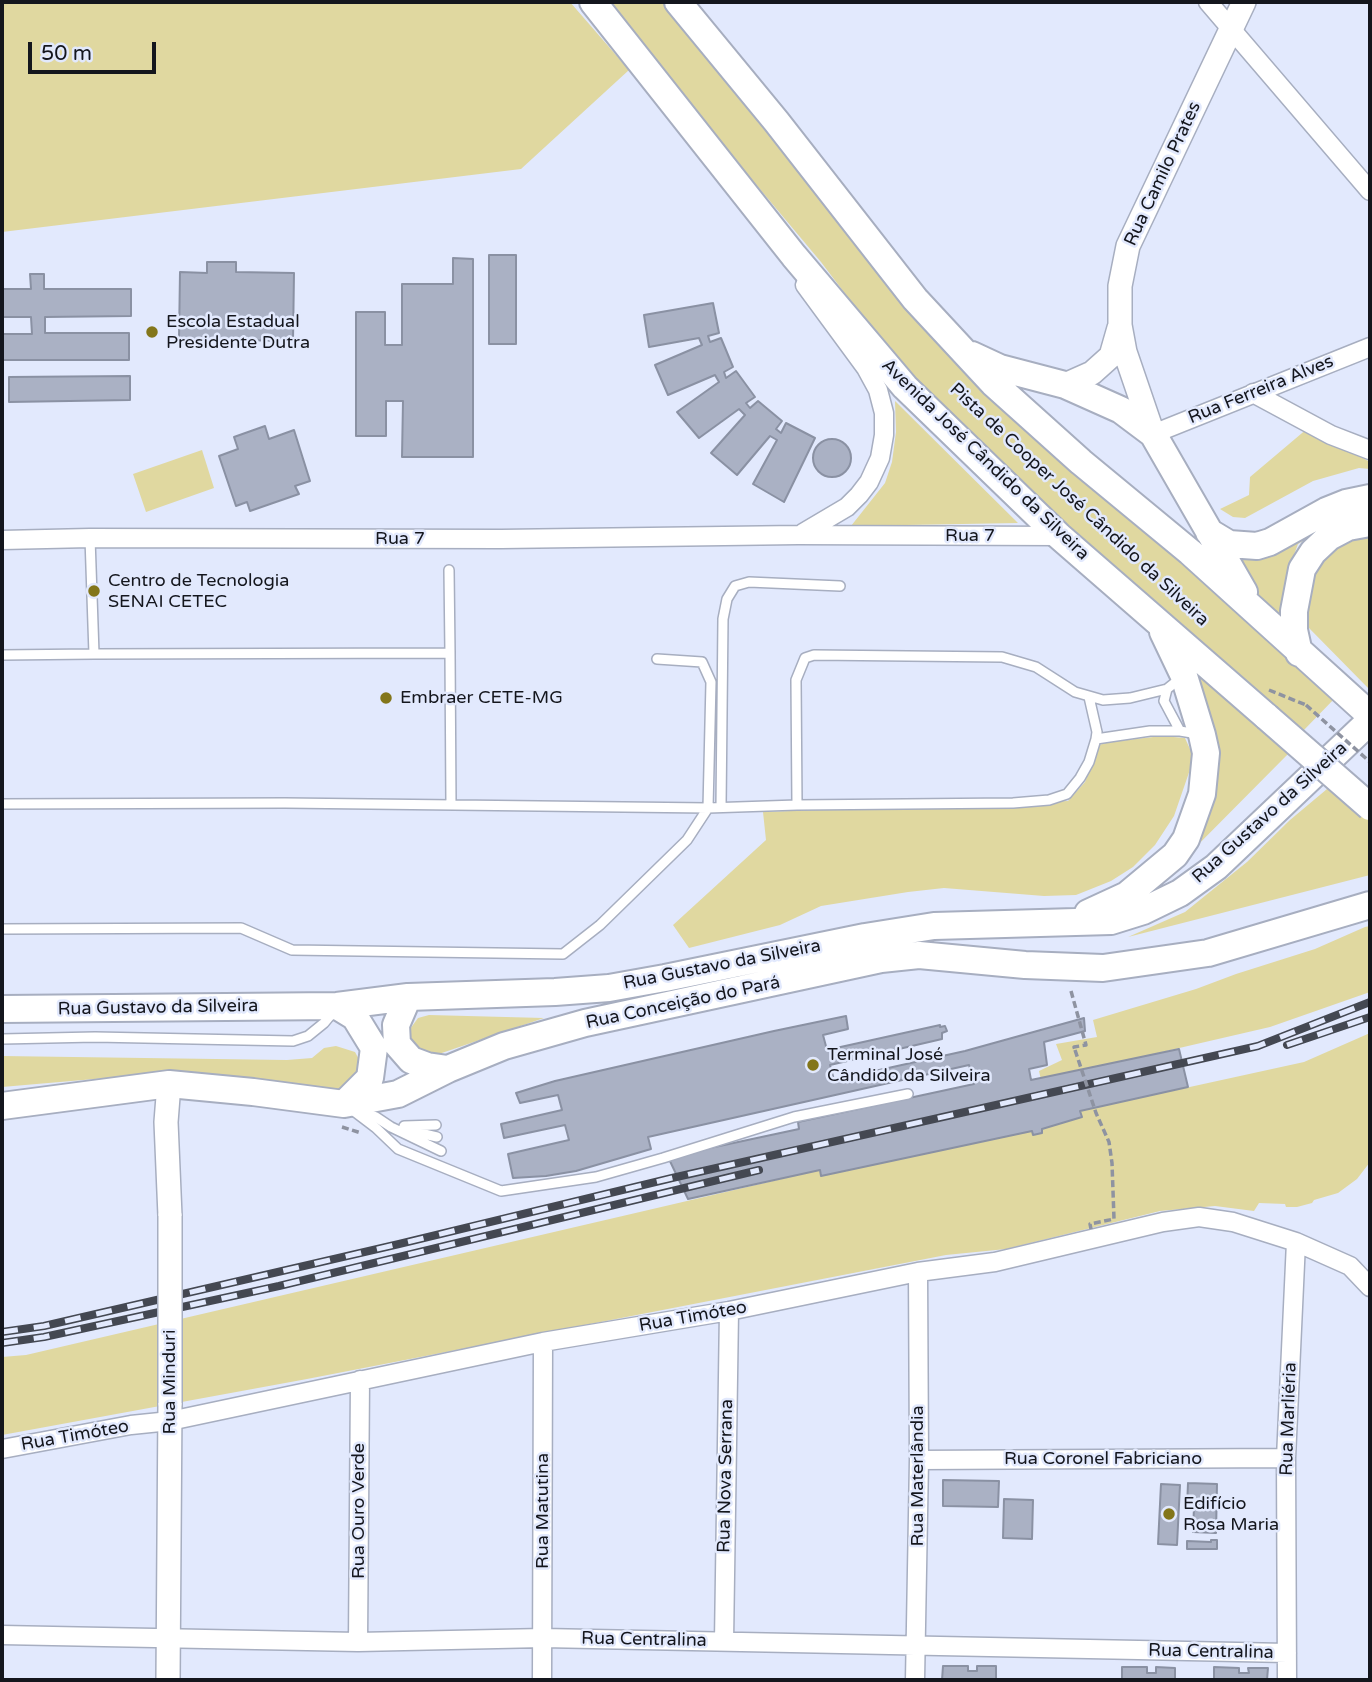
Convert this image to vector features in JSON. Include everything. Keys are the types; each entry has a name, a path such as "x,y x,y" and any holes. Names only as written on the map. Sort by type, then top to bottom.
{"main road":[{"name":"Avenida José Cândido da Silveira","path":"593,2 794,256 905,387 1059,536 1370,807"},
{"path":"678,2 784,131 915,299 960,349 1061,445 1190,552 1370,715"},
{"path":"960,349 1000,368 1065,385 1121,410 1153,434 1257,615"},
{"path":"1209,532 1229,544 1257,546 1270,542 1326,511 1370,498"},
{"path":"1304,657 1294,630 1294,611 1302,569 1313,552 1329,537 1348,527 1370,523"},
{"path":"1061,924 1127,895 1175,855 1185,839 1202,794 1206,753 1191,733 1158,621"},
{"name":"Rua Gustavo da Silveira","path":"2,1009 337,1006 408,997 609,988 933,926 1111,921 1143,911 1180,893 1216,867 1370,721"},
{"name":"Rua Conceição do Pará","path":"2,1106 169,1084 344,1104 398,1094 504,1046 584,1023 881,959 919,955 1025,965 1103,968 1208,953 1370,905"},
{"path":"408,997 396,1025 397,1044 411,1060 427,1066 449,1069"},
{"path":"337,1006 355,1017 374,1048 370,1078 344,1104"}],"street":[{"path":"1208,2 1370,191"},
{"name":"Rua Camilo Prates","path":"1153,434 1131,373 1120,325 1120,286 1128,246 1244,2"},
{"name":"Rua 7","path":"794,256 806,288 866,368 878,390 884,412 880,458 869,482 847,507 798,535"},
{"path":"1065,385 1091,373 1111,356 1120,325"},
{"name":"Rua Ferreira Alves","path":"1153,434 1370,347"},
{"path":"1253,393 1331,435 1370,450"},
{"path":"847,507 847,536"},
{"name":"Rua 7","path":"2,540 1059,536"},
{"name":"Rua Minduri","path":"169,1084 166,1122 170,1216 169,1680"},
{"name":"Rua Timóteo","path":"2,1449 131,1425 170,1412 360,1380 543,1342 729,1311 918,1272 995,1262 1139,1228 1199,1217 1233,1222 1296,1242 1350,1266 1370,1287"},
{"name":"Rua Marliéria","path":"1287,1680 1286,1458 1296,1242"},
{"name":"Rua Materlândia","path":"915,1680 919,1460 918,1272"},
{"name":"Rua Nova Serrana","path":"723,1641 729,1311"},
{"name":"Rua Matutina","path":"542,1680 543,1342"},
{"name":"Rua Ouro Verde","path":"358,1642 360,1380"},
{"name":"Rua Coronel Fabriciano","path":"919,1460 1286,1458"},
{"name":"Rua Centralina","path":"2,1635 358,1642 543,1638 1287,1653"}],"lane":[{"path":"90,538 94,654"},
{"path":"449,570 451,804"},
{"path":"721,807 723,619 727,599 735,586 749,582 840,586"},
{"path":"2,655 450,653"},
{"path":"797,805 796,680 805,658 814,655 1002,657 1036,667 1075,692 1103,700 1130,698 1175,682"},
{"path":"2,929 241,928 292,950 563,954 600,925 687,841 708,808 711,682 702,662 657,659"},
{"path":"2,803 451,804 708,808 1013,803 1049,800 1067,793 1080,778 1089,761 1097,732 1089,697"},
{"path":"1096,739 1139,733 1191,733"},
{"path":"2,1038 293,1041 308,1036 324,1023 337,1006"},
{"path":"344,1104 398,1149 501,1191 596,1177 794,1117 908,1094"},
{"path":"344,1104 376,1116 391,1127 441,1151"},
{"path":"391,1127 436,1125"},
{"path":"391,1127 437,1137"}],"path":[{"path":"1262,687 1306,705 1370,762"},
{"path":"1071,991 1086,1045 1074,1047 1108,1142 1112,1163 1114,1219 1090,1224 1091,1229"}],"shaded area":[{"path":"2,2 570,2 629,70 521,169 2,232"},
{"path":"603,2 667,2 907,302 1336,697 1303,731 1048,512 909,378 821,262"},
{"path":"895,401 1018,523 851,526 885,483 892,462 896,432"},
{"path":"1308,428 1370,462 1370,469 1359,468 1313,481 1245,518 1233,517 1220,509 1249,495 1250,477"},
{"path":"202,450 214,488 146,512 133,474"},
{"path":"1322,529 1298,544 1284,593 1282,627 1248,590 1226,547"},
{"path":"1370,531 1370,690 1307,626 1304,585 1333,545"},
{"path":"1188,655 1292,750 1173,870 1202,823"},
{"path":"1162,736 1185,738 1194,758 1174,816 1155,845 1133,867 1111,881 1076,895 1044,896 944,888 908,892 821,906 780,925 689,948 673,925 766,840 763,812 1068,801 1085,782 1099,745"},
{"path":"1333,784 1370,820 1370,875 1128,937 1185,912 1247,862 1290,820"},
{"path":"1370,926 1370,992 1270,1027 1041,1080 1039,1071 1062,1060 1056,1044 1097,1037 1093,1020 1315,949"},
{"path":"429,1015 544,1018 433,1056 421,1054 408,1041 410,1029 418,1018"},
{"path":"1370,1033 1370,1162 1357,1179 1338,1193 1312,1203 1286,1207 1285,1204 1259,1203 1254,1211 1215,1206 1160,1211 1006,1249 946,1255 307,1379 2,1435 2,1357 26,1355 820,1170 822,1176 1032,1131 1042,1133 1042,1129 1082,1117 1080,1111 1304,1062"},
{"path":"336,1046 355,1052 362,1065 354,1091 330,1093 253,1079 187,1071 2,1087 2,1056 287,1060 312,1058 324,1048"}],"building":[{"path":"489,255 516,255 516,344 489,344"},
{"path":"453,258 473,259 473,457 402,457 403,401 386,401 386,436 356,436 356,312 385,312 385,345 402,345 402,284 453,284"},
{"path":"207,262 236,262 236,272 294,273 293,341 179,339 180,272 207,273"},
{"path":"30,274 44,274 44,289 131,289 131,316 45,317 45,333 129,333 129,360 2,360 2,334 32,334 31,317 2,317 2,289 31,289"},
{"path":"713,303 719,333 708,336 710,342 721,338 733,367 724,372 726,378 736,371 755,397 746,403 750,408 758,401 782,421 776,429 781,433 786,423 815,438 784,502 753,484 777,440 770,436 737,475 711,453 745,415 739,409 699,438 677,412 719,382 715,375 668,395 655,365 702,345 699,338 649,347 644,315"},
{"path":"130,376 130,400 9,402 9,377"},
{"path":"265,426 269,439 294,430 310,481 295,486 299,494 250,511 247,502 236,506 219,456 238,449 234,437"},
{"path":"832,439 845,445 851,458 845,471 832,477 819,471 813,458 819,445"},
{"path":"846,1016 848,1029 823,1035 827,1050 940,1025 945,1026 947,1031 942,1033 942,1039 830,1065 834,1080 965,1051 1084,1018 1085,1031 1044,1042 1047,1065 1029,1069 1031,1080 1179,1049 1188,1087 1080,1111 1082,1117 1042,1129 1042,1133 1033,1135 1032,1131 821,1176 820,1170 688,1199 668,1157 799,1129 798,1122 974,1084 969,1065 648,1137 651,1149 576,1171 513,1178 508,1154 569,1140 565,1125 504,1138 501,1124 562,1110 558,1095 520,1103 516,1093 555,1081"},
{"path":"943,1480 999,1481 998,1507 943,1506"},
{"path":"1188,1483 1217,1484 1216,1533 1193,1532 1194,1507 1187,1507"},
{"name":"Edifício Rosa Maria","path":"1161,1484 1180,1485 1177,1545 1158,1544"},
{"path":"1004,1499 1033,1500 1032,1539 1003,1538"},
{"path":"1217,1540 1217,1549 1187,1549 1187,1541"},
{"path":"943,1666 968,1666 968,1671 977,1671 977,1666 996,1666 996,1680 942,1680"},
{"path":"1122,1667 1147,1667 1147,1673 1156,1673 1156,1667 1175,1668 1175,1680 1122,1680"},
{"path":"1214,1667 1239,1668 1239,1673 1249,1673 1248,1668 1268,1668 1267,1680 1214,1680"}],"railway":[{"path":"2,1332 44,1326 672,1178 1258,1046 1370,1002"},
{"path":"1287,1045 1370,1017"},
{"path":"2,1343 44,1337 279,1286 759,1170"}],"place":[{"name":"Escola Estadual Presidente Dutra","path":"152,332"},
{"name":"Centro de Tecnologia SENAI CETEC","path":"94,591"},
{"name":"Embraer CETE-MG","path":"386,698"},
{"name":"Terminal José Cândido da Silveira","path":"813,1065"},
{"name":"Edifício Rosa Maria","path":"1169,1514"}]}
